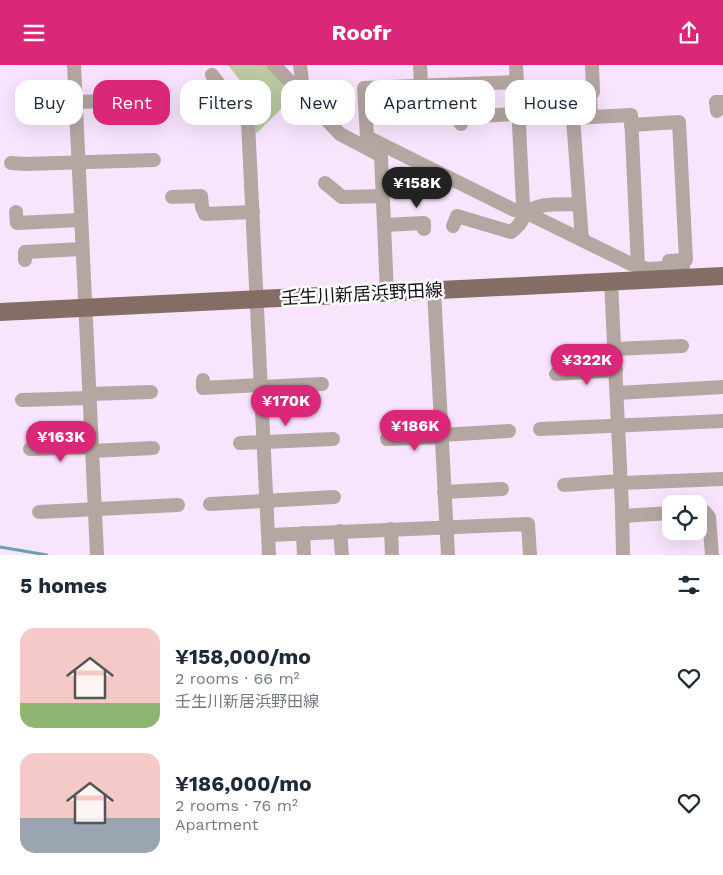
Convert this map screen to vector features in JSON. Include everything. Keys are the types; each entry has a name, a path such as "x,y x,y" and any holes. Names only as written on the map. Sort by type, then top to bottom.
{"main road":[{"name":"壬生川新居浜野田線","path":"0,312 723,276"}],"street":[{"path":"74,65 74,80"},
{"path":"274,65 292,80"},
{"path":"299,80 300,65"},
{"path":"420,65 421,80"},
{"path":"516,65 517,80"},
{"path":"592,65 593,80"},
{"path":"212,75 248,122 269,555"},
{"path":"365,89 365,105"},
{"path":"596,117 631,115 638,264"},
{"path":"632,125 679,122 686,260 638,264"},
{"path":"76,125 97,555"},
{"path":"332,125 340,134 379,149 514,211 527,213 647,269 683,267 684,278"},
{"path":"366,125 367,137 379,149 381,156 386,293"},
{"path":"519,125 523,205 527,213"},
{"path":"574,125 582,240"},
{"path":"11,163 25,165 154,160"},
{"path":"325,183 342,197 382,196"},
{"path":"172,197 201,196 202,207 206,214 253,212"},
{"path":"453,226 457,216 511,232 520,225 527,213 538,207 580,204"},
{"path":"16,213 17,223 81,220"},
{"path":"384,225 424,223 424,229"},
{"path":"25,260 25,252 82,249"},
{"path":"611,282 623,555"},
{"path":"434,291 444,492 438,555"},
{"path":"614,349 682,346"},
{"path":"556,374 616,370"},
{"path":"203,380 203,388 322,384"},
{"path":"617,393 723,387"},
{"path":"22,400 151,392"},
{"path":"540,429 723,421"},
{"path":"387,439 508,431"},
{"path":"240,443 333,439"},
{"path":"30,449 153,448"},
{"path":"564,485 723,479"},
{"path":"444,492 502,489"},
{"path":"210,505 334,497"},
{"path":"39,512 178,505"},
{"path":"622,516 662,514"},
{"path":"707,514 709,517 712,555"},
{"path":"268,535 528,524 530,555"},
{"path":"442,527 448,555"},
{"path":"391,529 392,555"},
{"path":"340,531 342,555"},
{"path":"304,533 304,555"}],"green space":[{"path":"228,65 274,65 288,80 281,80 281,109 271,119 271,80 240,80"},
{"path":"254,125 265,125 257,133 252,127"}],"waterway":[{"path":"0,547 47,555"}]}
